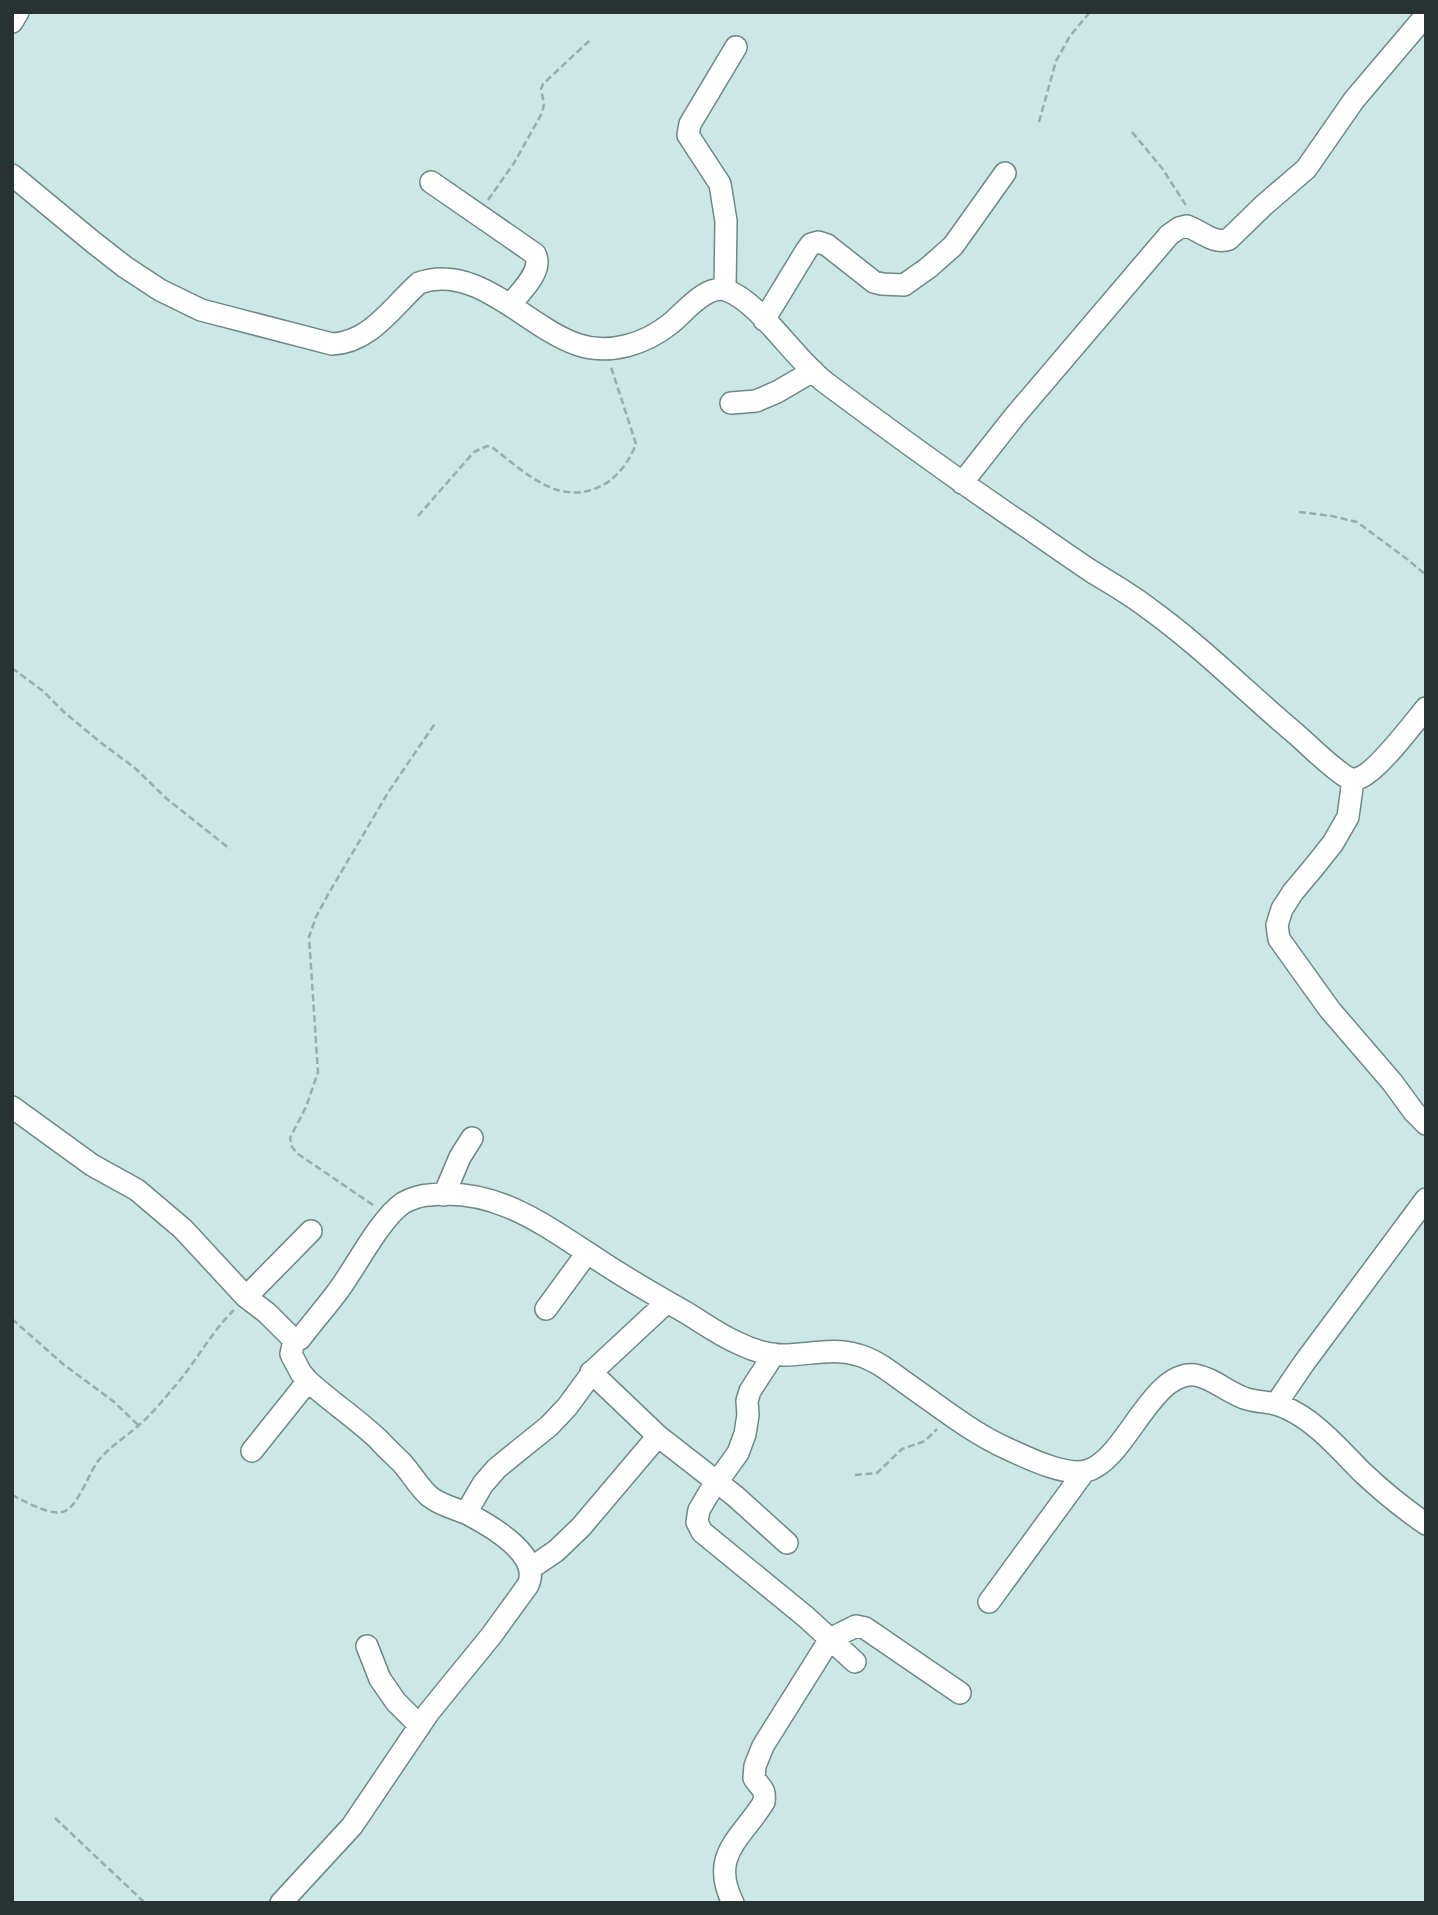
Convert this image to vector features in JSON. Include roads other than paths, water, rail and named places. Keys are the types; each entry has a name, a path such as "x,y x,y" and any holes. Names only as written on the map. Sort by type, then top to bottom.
{"street":[{"path":"12,22 18,12"},
{"path":"962,483 1014,417 1169,234 1187,226 1217,241 1229,239 1306,169 1354,100 1426,15"},
{"path":"725,290 726,221 720,184 688,135 688,129 736,47"},
{"path":"764,320 806,251 811,244 818,242 827,245 873,282 904,285 953,246 1005,173"},
{"path":"12,175 125,267 160,290 201,310 332,344 345,344 362,337 419,283 429,279 461,282 484,290 566,340 601,349 636,343 668,326 708,292 725,290 751,305 822,380 962,483 1147,607 1196,646 1342,774 1353,780 1361,778 1373,769 1426,708"},
{"path":"431,182 531,250 538,259 536,271 510,305"},
{"path":"731,403 756,401 813,371"},
{"path":"1353,780 1348,817 1333,843 1293,891 1282,909 1277,925 1279,939 1331,1010 1426,1124"},
{"path":"12,1107 92,1165 137,1190 183,1229 246,1297 294,1340"},
{"path":"444,1195 460,1157 472,1138"},
{"path":"294,1340 300,1339 390,1217 404,1203 426,1195 466,1195 510,1206 735,1342 766,1354 839,1351 860,1355 884,1368 1004,1448 1060,1469 1084,1472"},
{"path":"1276,1404 1426,1199"},
{"path":"246,1297 311,1230"},
{"path":"545,1309 587,1253"},
{"path":"466,1513 483,1484 497,1468 549,1426 567,1407 591,1372 667,1302"},
{"path":"281,1903 352,1826 420,1726 532,1577 526,1557 508,1541 466,1513 450,1508 429,1495 376,1438 308,1381 290,1354 294,1340"},
{"path":"774,1354 750,1391 745,1434 738,1452 699,1510 698,1522 702,1532 855,1662"},
{"path":"591,1372 658,1436 718,1482 787,1543"},
{"path":"989,1602 1084,1472 1106,1458 1160,1392 1176,1379 1191,1375 1207,1378 1248,1400 1284,1406 1334,1442 1394,1501 1426,1524"},
{"path":"253,1451 308,1381"},
{"path":"531,1568 556,1551 580,1527 658,1436"},
{"path":"733,1903 724,1882 724,1867 728,1854 764,1802 764,1790 754,1778 758,1757 830,1639 856,1626 865,1628 960,1693"},
{"path":"367,1646 380,1679 396,1702 420,1726"}]}
